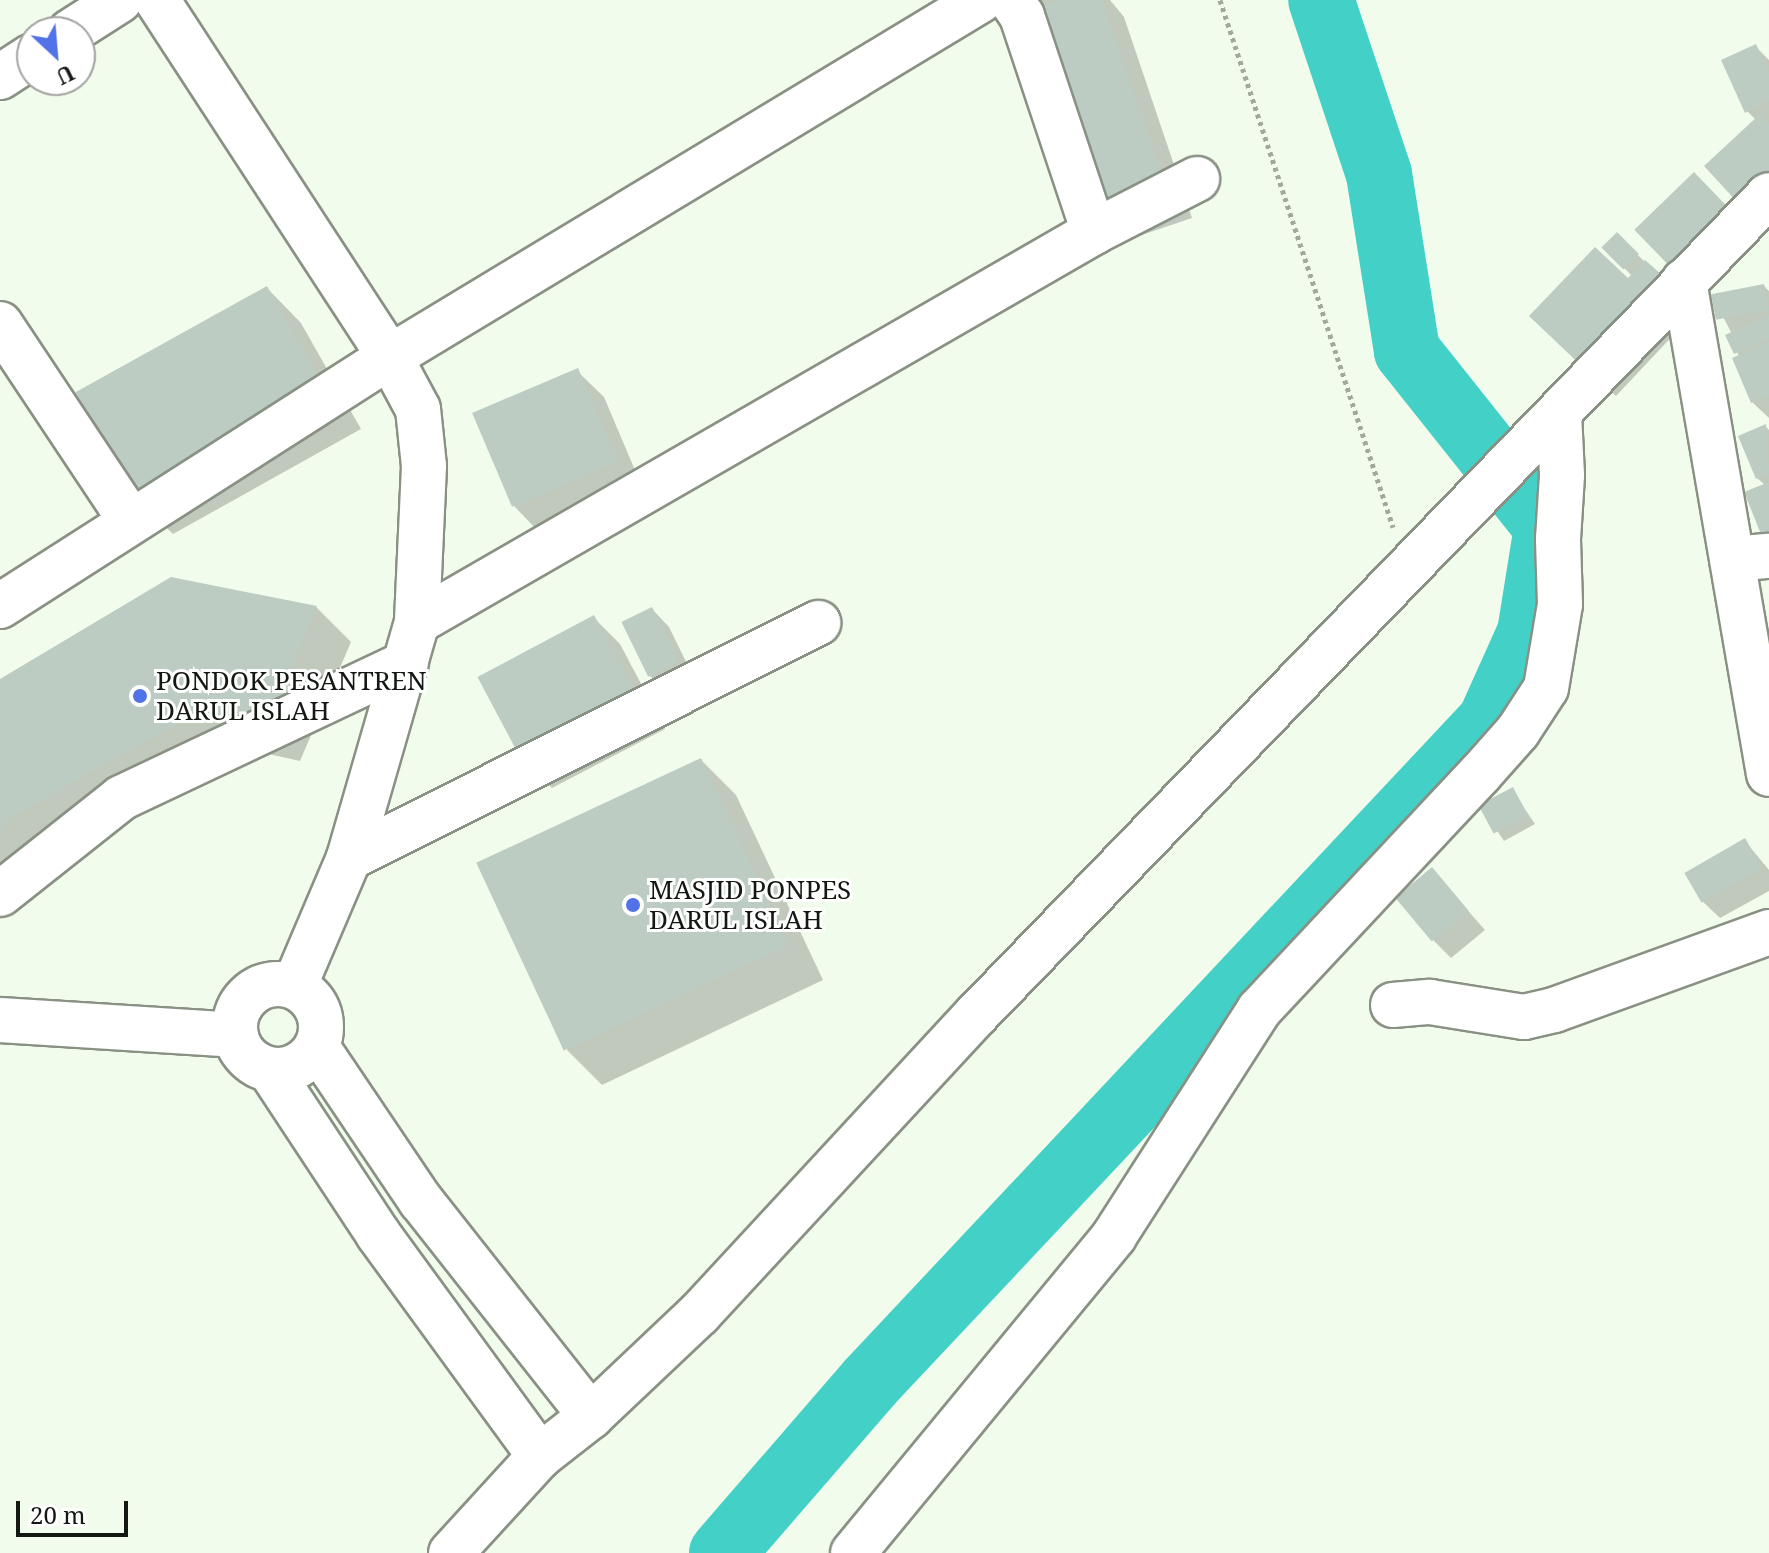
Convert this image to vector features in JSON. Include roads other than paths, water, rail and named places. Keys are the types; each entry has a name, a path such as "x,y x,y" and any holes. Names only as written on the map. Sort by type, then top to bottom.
{"street":[{"path":"95,16 120,0"},
{"path":"157,0 390,357 418,409 422,452 411,642 349,858 294,987"},
{"path":"0,606 390,357 981,0"},
{"path":"1011,0 1022,16 1094,232"},
{"path":"0,894 121,798 411,642 1094,232 1197,179"},
{"path":"451,1553 540,1456 591,1416 699,1314 977,1014 1769,195"},
{"path":"1684,281 1750,558 1769,774"},
{"path":"0,324 131,521"},
{"path":"853,1553 1114,1236 1259,1010 1480,774 1518,731 1546,688 1560,604 1558,539 1562,475 1551,423"},
{"path":"349,858 818,623"},
{"path":"1393,1005 1430,1002 1524,1017 1554,1010 1769,932"},
{"path":"270,1070 292,1068 307,1060 317,1047 321,1018 308,996 294,987 278,984 262,987 248,996 238,1010 236,1035 246,1057 270,1070 378,1234 540,1456"},
{"path":"0,1020 236,1035"},
{"path":"317,1047 421,1201 591,1416"},
{"path":"378,1234 421,1201"}],"waterway":[{"path":"722,1553 870,1382 1490,722 1530,633 1547,527 1407,351 1379,174 1321,0"}],"place":[{"name":"PONDOK PESANTREN DARUL ISLAH","path":"140,696"},
{"name":"MASJID PONPES DARUL ISLAH","path":"633,905"}]}
